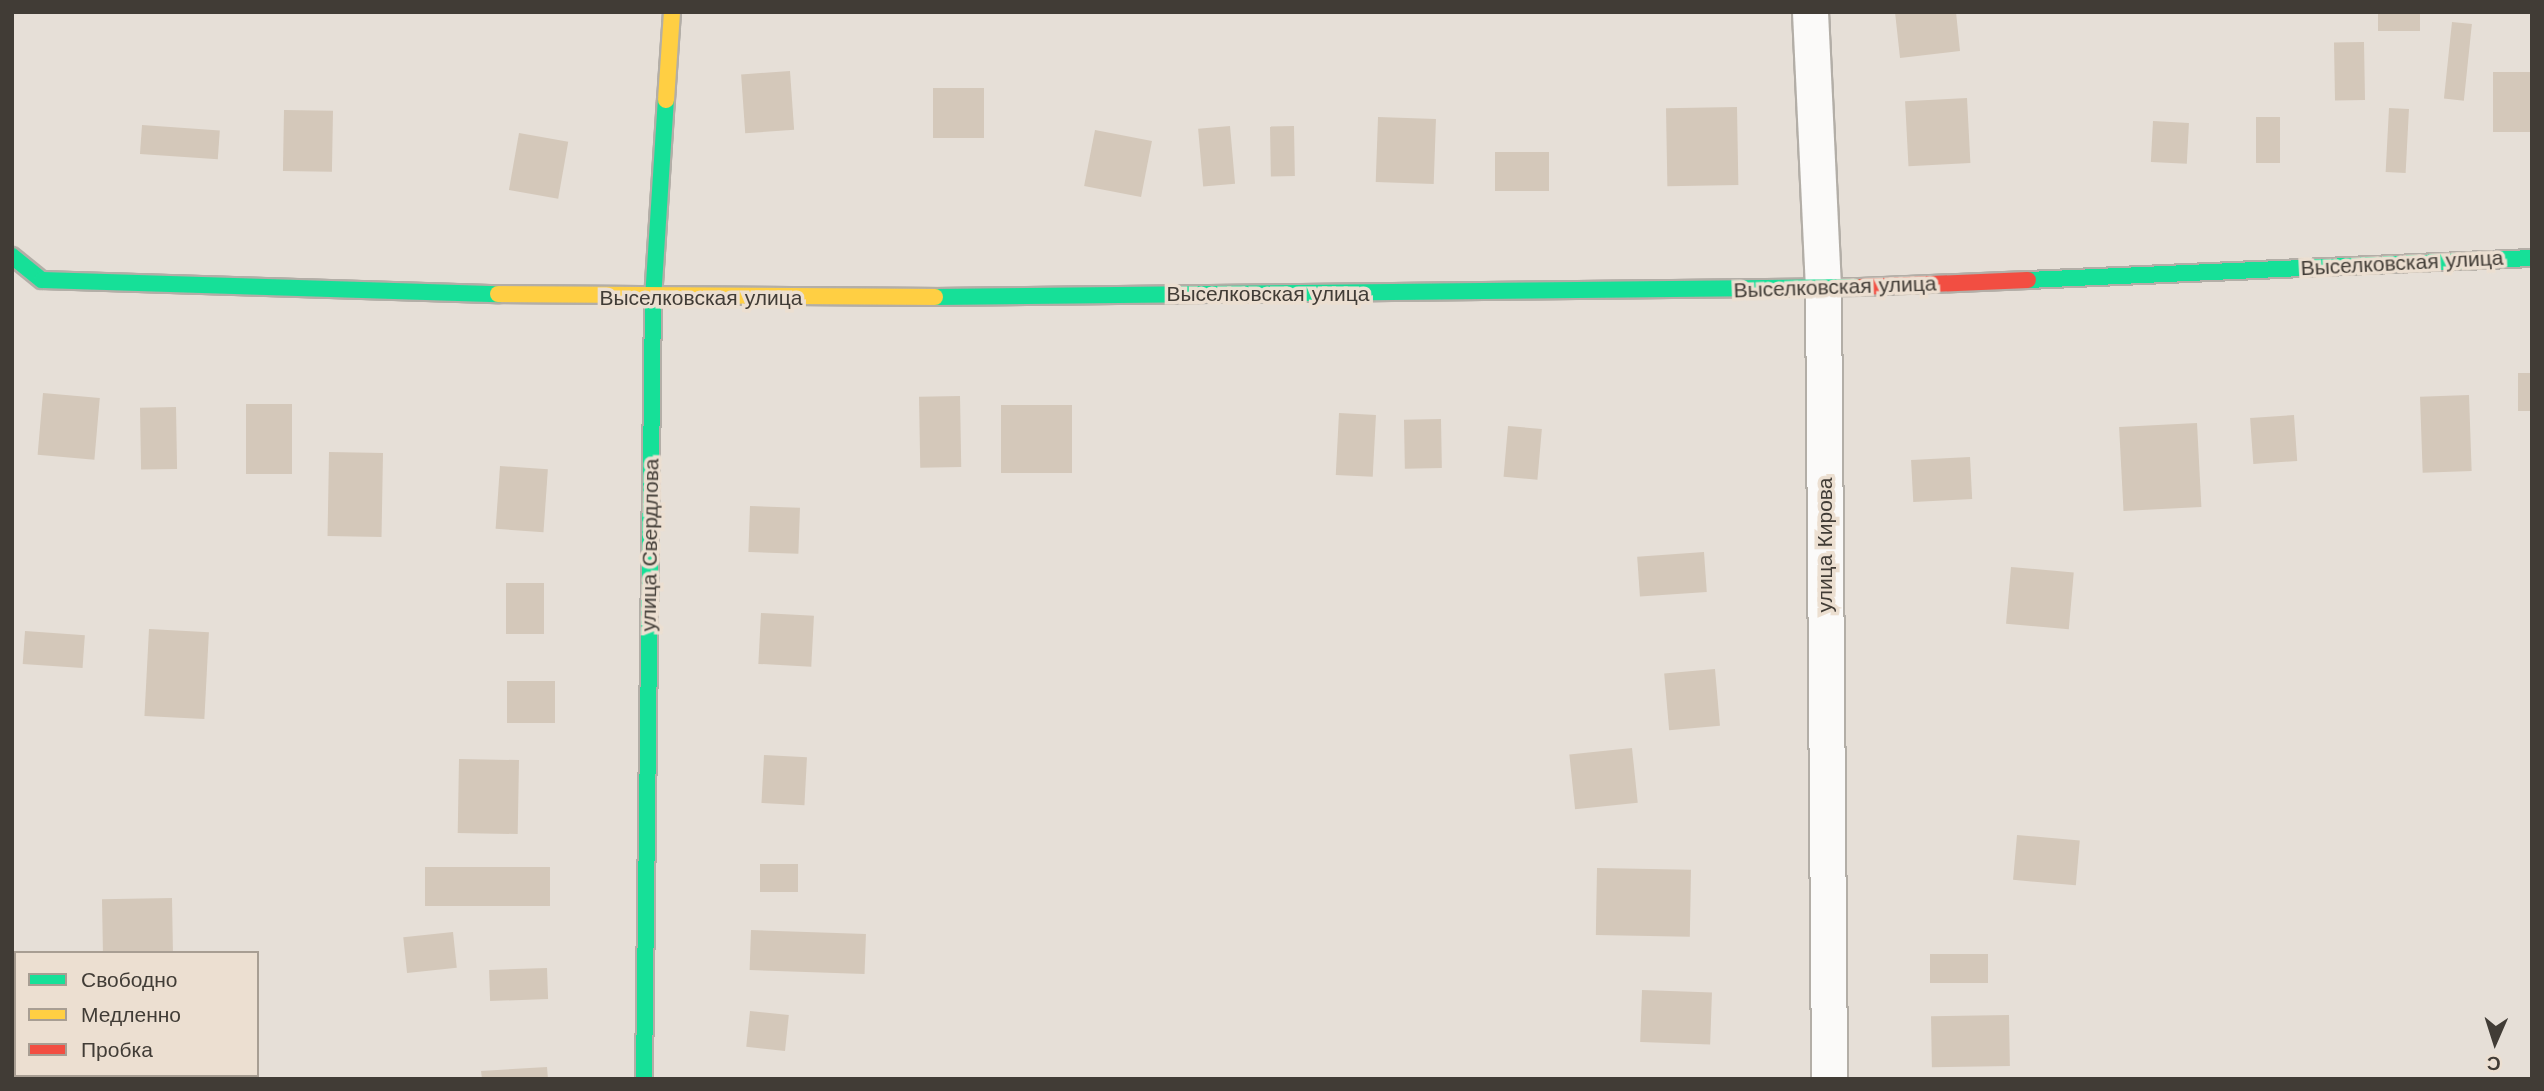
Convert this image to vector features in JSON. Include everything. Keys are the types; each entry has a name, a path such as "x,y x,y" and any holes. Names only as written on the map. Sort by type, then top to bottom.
{"street":[{"name":"улица Свердлова","path":"644,1079 653,299 672,12"},
{"name":"улица Кирова","path":"1810,12 1823,289 1829,1079"},
{"path":"12,256 43,279"},
{"name":"Выселковская улица","path":"22,285 43,279 653,299 1823,289 2532,258"}],"building":[{"path":"1895,12 1956,12 1960,51 1900,58"},
{"path":"2378,12 2420,12 2420,31 2378,31"},
{"path":"2452,22 2472,24 2464,101 2444,99"},
{"path":"2364,42 2365,100 2335,101 2334,43"},
{"path":"790,71 794,130 745,133 741,74"},
{"path":"2493,72 2532,72 2532,132 2493,132"},
{"path":"933,88 984,88 984,138 933,138"},
{"path":"1967,98 1970,163 1908,166 1905,101"},
{"path":"1737,107 1738,185 1667,186 1666,108"},
{"path":"2389,108 2409,109 2406,173 2386,172"},
{"path":"284,110 333,111 332,172 283,171"},
{"path":"1378,117 1436,119 1434,184 1376,182"},
{"path":"2256,117 2280,117 2280,163 2256,163"},
{"path":"2153,121 2189,123 2187,164 2151,162"},
{"path":"142,125 220,130 218,159 140,154"},
{"path":"1230,126 1235,184 1203,187 1198,129"},
{"path":"1270,126 1294,126 1295,176 1271,176"},
{"path":"1095,130 1152,141 1141,197 1084,186"},
{"path":"519,133 568,142 558,199 509,190"},
{"path":"1495,152 1549,152 1549,191 1495,191"},
{"path":"2518,373 2532,373 2532,411 2518,411"},
{"path":"43,393 100,398 94,460 38,455"},
{"path":"2469,395 2472,471 2423,473 2420,397"},
{"path":"960,396 961,467 920,468 919,397"},
{"path":"246,404 292,404 292,474 246,474"},
{"path":"1001,405 1072,405 1072,473 1001,473"},
{"path":"176,407 177,469 141,470 140,408"},
{"path":"1339,413 1376,415 1373,477 1336,475"},
{"path":"2294,415 2297,461 2253,464 2250,418"},
{"path":"1441,419 1442,468 1405,469 1404,420"},
{"path":"2197,423 2201,507 2124,511 2119,427"},
{"path":"1508,426 1542,429 1537,480 1504,477"},
{"path":"329,452 383,453 382,537 328,536"},
{"path":"1970,457 1972,499 1913,502 1911,460"},
{"path":"500,466 548,469 543,532 496,529"},
{"path":"750,506 800,508 798,554 748,552"},
{"path":"1704,552 1707,592 1640,597 1637,557"},
{"path":"2011,567 2074,572 2069,629 2006,624"},
{"path":"506,583 544,583 544,634 506,634"},
{"path":"761,613 814,616 811,667 758,664"},
{"path":"149,629 209,632 204,719 144,716"},
{"path":"25,631 85,635 83,668 23,664"},
{"path":"1715,669 1720,726 1669,730 1664,673"},
{"path":"507,681 555,681 555,723 507,723"},
{"path":"1632,748 1638,803 1575,809 1569,755"},
{"path":"764,755 807,757 804,805 761,803"},
{"path":"459,759 519,760 518,834 458,833"},
{"path":"2017,835 2080,840 2076,885 2013,880"},
{"path":"760,864 798,864 798,892 760,892"},
{"path":"425,867 550,867 550,906 425,906"},
{"path":"1597,868 1691,870 1690,937 1596,935"},
{"path":"172,898 173,951 103,951 102,899"},
{"path":"751,930 866,934 865,974 750,970"},
{"path":"453,932 457,968 407,973 403,937"},
{"path":"1930,954 1988,954 1988,983 1930,983"},
{"path":"547,968 548,999 490,1001 489,970"},
{"path":"1642,990 1712,992 1710,1044 1640,1042"},
{"path":"750,1011 789,1015 785,1051 746,1047"},
{"path":"2009,1015 2010,1066 1932,1067 1931,1016"},
{"path":"547,1067 548,1079 482,1079 481,1071"}],"traffic: fast":[{"path":"644,1079 653,299 666,100"},
{"path":"12,256 42,280 498,294"},
{"path":"2028,280 2532,258"},
{"path":"935,297 1860,287"}],"traffic: slow":[{"path":"666,100 672,12"},
{"path":"498,294 935,297"}],"traffic: jam":[{"path":"1860,287 2028,280"}]}
